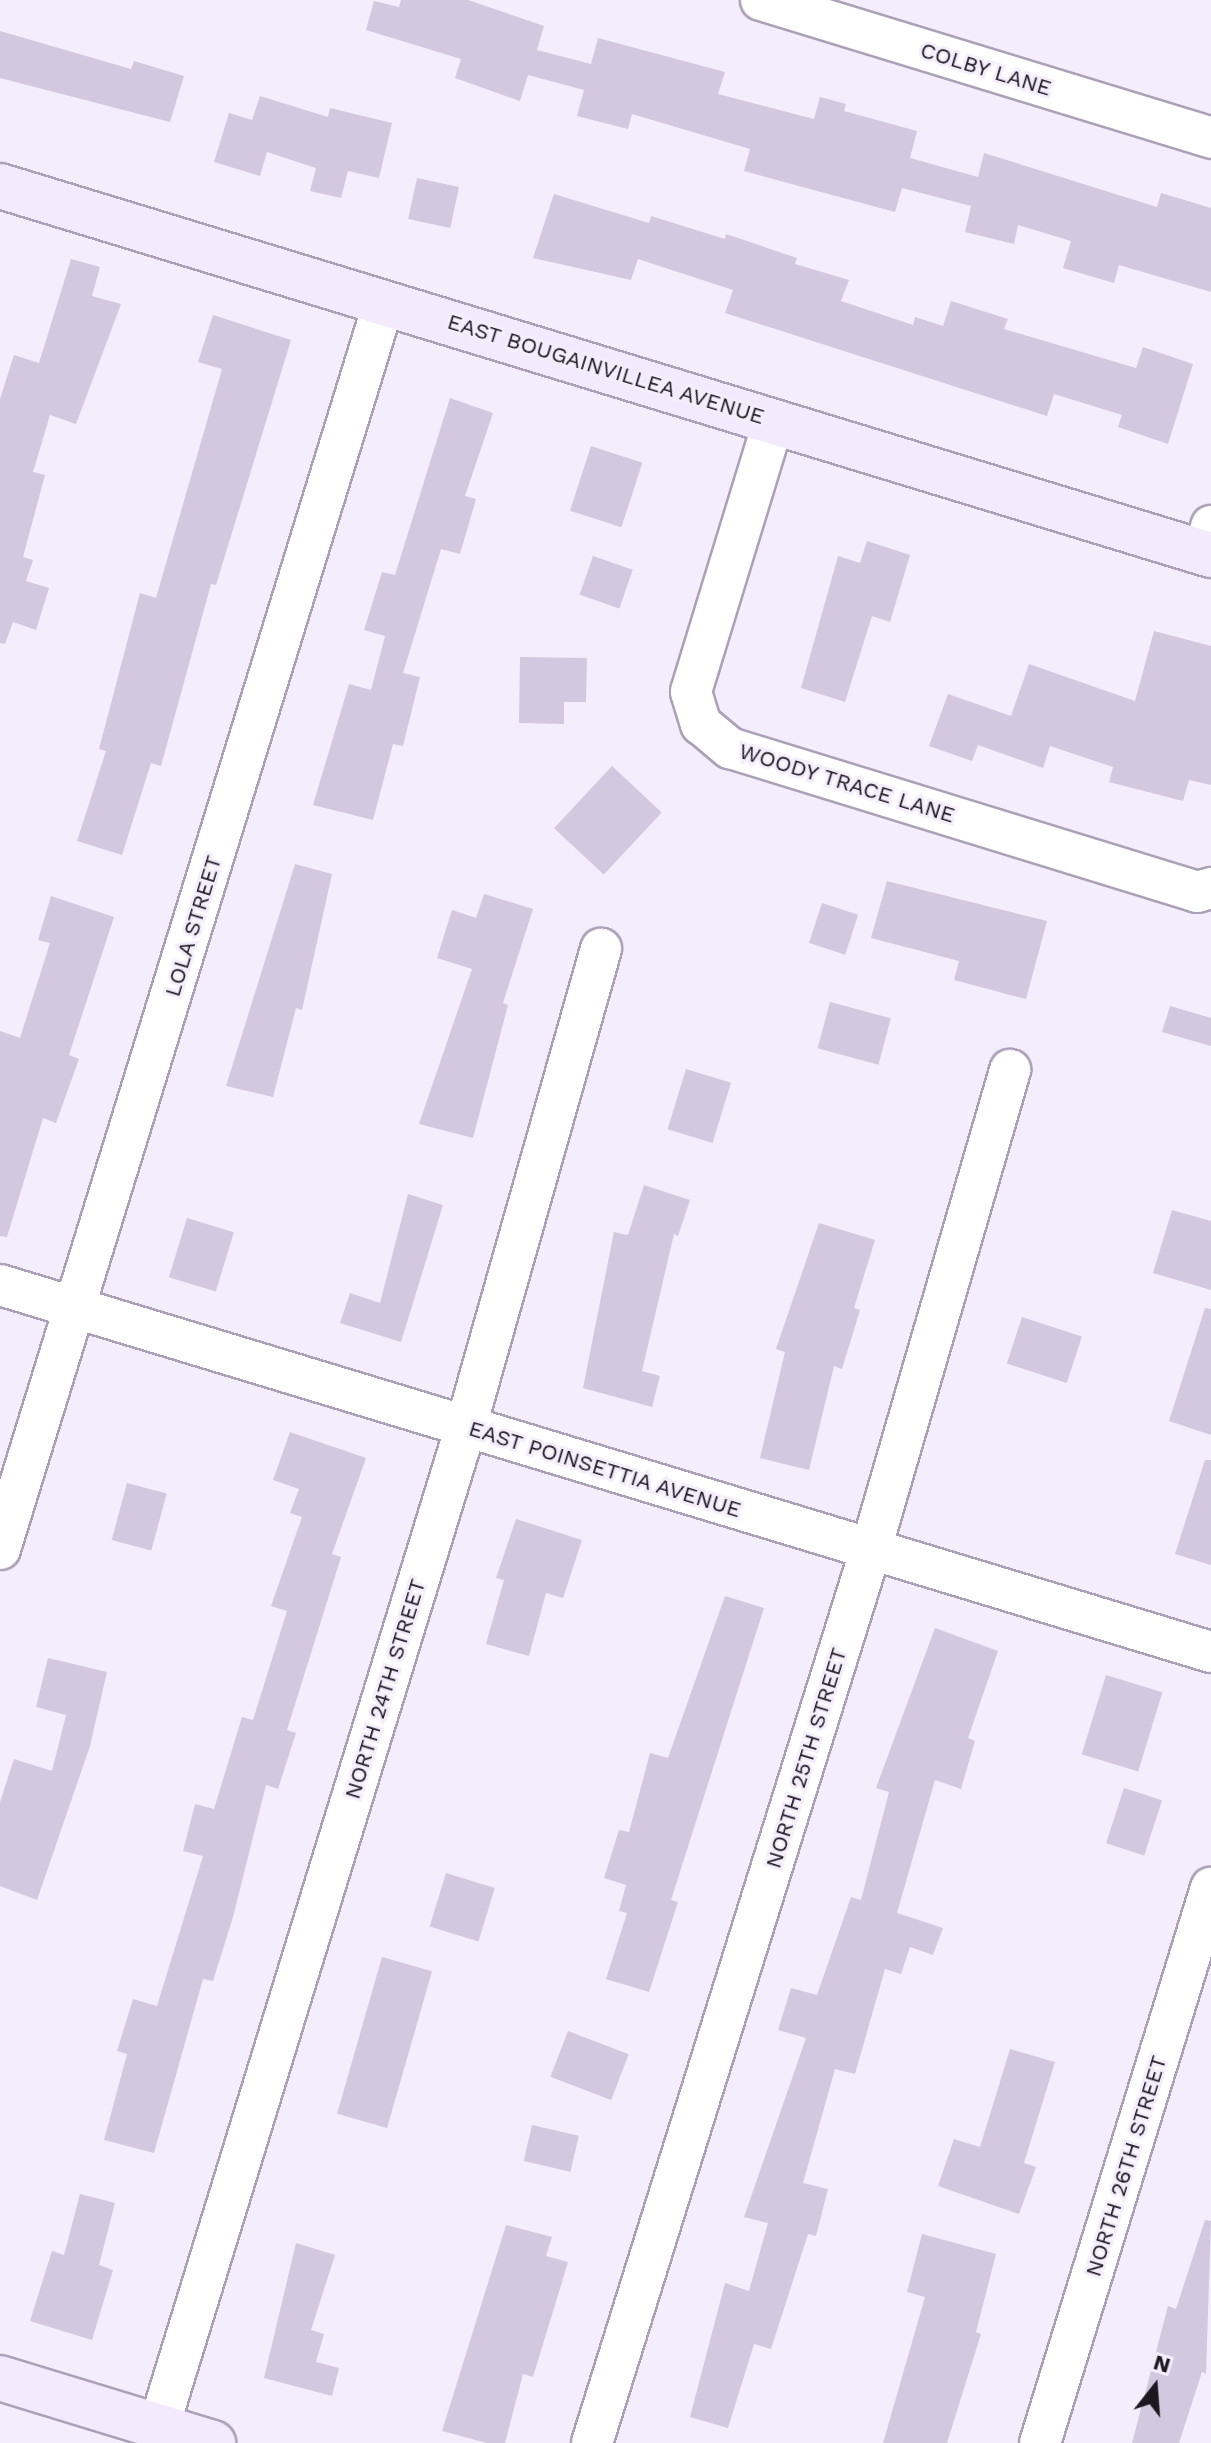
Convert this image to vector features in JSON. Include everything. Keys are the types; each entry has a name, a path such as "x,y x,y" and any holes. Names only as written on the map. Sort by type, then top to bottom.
{"street":[{"name":"COLBY LANE","path":"761,0 1211,138"},
{"name":"EAST BOUGAINVILLEA AVENUE","path":"0,186 774,420 1209,545"},
{"name":"LOLA STREET","path":"0,1549 384,302"},
{"name":"WOODY TRACE LANE","path":"774,420 691,692 701,724 730,748 1197,892 1211,888"},
{"name":"NORTH 24TH STREET","path":"159,2426 466,1426 601,949"},
{"name":"NORTH 25TH STREET","path":"592,2443 871,1549 1010,1070"},
{"name":"EAST POINSETTIA AVENUE","path":"0,1285 1211,1652"},
{"name":"NORTH 26TH STREET","path":"1040,2443 1211,1888"},
{"path":"0,2378 213,2443"}],"building":[{"path":"401,0 468,0 544,26 537,50 591,64 598,38 725,72 718,94 814,119 820,97 846,104 844,111 917,131 910,158 978,177 984,153 1157,207 1161,193 1211,208 1211,292 1119,265 1114,283 1063,268 1071,241 1018,225 1014,244 965,232 971,206 902,188 895,212 744,171 750,149 632,114 628,129 577,116 584,90 528,75 520,101 455,78 461,59 366,30 374,1 399,7"},
{"path":"0,31 131,69 134,61 184,76 170,122 0,78"},
{"path":"260,96 328,117 330,108 392,123 379,178 348,171 341,198 310,191 316,168 267,152 260,176 214,162 229,113 252,120"},
{"path":"417,178 459,187 450,228 408,219"},
{"path":"554,194 649,223 651,216 725,239 726,234 797,258 795,264 849,280 841,301 913,325 915,317 943,326 951,301 1008,319 1004,329 1136,368 1143,347 1193,364 1168,444 1118,427 1122,415 1054,394 1047,416 725,313 733,290 638,259 631,280 533,258"},
{"path":"71,259 100,267 92,296 121,304 76,424 50,415 33,472 45,475 23,557 33,560 26,581 49,588 36,630 13,622 5,644 0,643 0,399 14,355 39,363"},
{"path":"213,315 291,340 216,585 211,584 161,766 151,763 122,855 77,841 106,751 99,749 140,593 156,598 222,369 198,362"},
{"path":"450,398 493,413 465,496 476,499 460,554 441,549 403,673 420,677 403,746 393,744 373,820 313,805 349,684 371,690 385,636 364,630 382,572 395,575"},
{"path":"591,446 642,463 621,527 570,511"},
{"path":"867,541 910,555 890,622 872,616 845,702 801,688 838,556 860,563"},
{"path":"593,556 633,570 619,608 580,595"},
{"path":"1154,631 1211,646 1211,785 1189,780 1183,801 1109,782 1113,767 1050,746 1043,768 978,745 972,761 929,746 948,694 1011,716 1029,664 1135,701"},
{"path":"520,657 587,658 586,702 564,702 564,724 519,723"},
{"path":"612,766 662,812 604,875 554,828"},
{"path":"295,864 332,874 302,1010 296,1008 273,1097 226,1086"},
{"path":"887,881 1047,921 1026,999 954,980 959,961 871,938"},
{"path":"484,894 533,909 503,1003 508,1005 473,1138 419,1124 472,969 437,958 452,910 476,918"},
{"path":"51,896 114,917 69,1055 79,1059 56,1123 43,1118 7,1237 0,1236 0,1031 20,1038 50,943 38,940"},
{"path":"822,903 858,915 845,955 809,943"},
{"path":"830,1002 891,1018 878,1065 818,1048"},
{"path":"1170,1006 1211,1018 1211,1046 1162,1032"},
{"path":"686,1069 731,1083 713,1143 668,1129"},
{"path":"644,1185 690,1200 678,1236 674,1234 642,1371 660,1376 652,1407 583,1388 614,1232 628,1235"},
{"path":"408,1194 443,1205 401,1342 340,1323 350,1293 380,1303"},
{"path":"1172,1210 1211,1221 1211,1290 1153,1273"},
{"path":"187,1218 234,1232 216,1292 169,1277"},
{"path":"819,1223 875,1240 854,1308 860,1310 842,1369 834,1366 809,1470 760,1458 785,1352 776,1349"},
{"path":"1205,1308 1211,1309 1211,1435 1169,1421"},
{"path":"1022,1317 1082,1336 1067,1383 1007,1364"},
{"path":"290,1432 366,1458 332,1554 341,1557 287,1730 296,1733 278,1789 266,1785 233,1917 213,1981 203,1979 154,2153 104,2140 127,2054 117,2051 133,1999 157,2006 203,1856 183,1851 195,1804 214,1809 242,1717 253,1720 287,1611 271,1606 302,1517 290,1513 299,1489 273,1480"},
{"path":"1205,1460 1211,1460 1211,1565 1175,1554"},
{"path":"127,1483 167,1494 151,1551 112,1540"},
{"path":"516,1519 582,1540 563,1598 546,1593 529,1656 486,1644 504,1580 496,1578"},
{"path":"725,1596 764,1608 671,1900 678,1902 649,1992 606,1979 627,1913 619,1911 626,1885 604,1878 619,1830 629,1832 650,1753 668,1758"},
{"path":"935,1628 998,1651 968,1738 975,1741 961,1789 935,1780 897,1913 943,1928 933,1955 910,1947 901,1974 885,1969 855,2074 835,2069 803,2183 828,2189 816,2236 808,2234 771,2349 754,2344 728,2428 690,2417 725,2283 749,2291 768,2223 744,2217 806,2038 778,2030 791,1988 817,1995 851,1897 861,1900 889,1792 876,1788"},
{"path":"48,1658 107,1672 90,1746 37,1900 0,1886 0,1802 14,1759 52,1771 66,1715 36,1707"},
{"path":"1106,1675 1162,1692 1138,1772 1082,1754"},
{"path":"1124,1788 1162,1800 1144,1856 1106,1843"},
{"path":"446,1873 495,1888 478,1941 430,1927"},
{"path":"382,1957 432,1971 387,2128 337,2114"},
{"path":"568,2031 629,2054 611,2100 550,2077"},
{"path":"1010,2049 1055,2062 1024,2163 1036,2167 1019,2214 938,2186 954,2139 980,2147"},
{"path":"532,2125 579,2136 570,2172 524,2161"},
{"path":"80,2194 115,2203 99,2265 113,2270 92,2340 30,2321 52,2251 64,2255"},
{"path":"1205,2220 1211,2221 1206,2374 1202,2372 1179,2443 1132,2443 1168,2306 1176,2309"},
{"path":"506,2225 552,2237 546,2256 568,2262 533,2377 523,2374 505,2443 487,2443 442,2431"},
{"path":"922,2234 996,2254 976,2332 981,2334 947,2443 883,2443 925,2297 907,2292"},
{"path":"296,2243 335,2255 311,2330 324,2334 316,2362 339,2368 332,2396 264,2378"}]}
